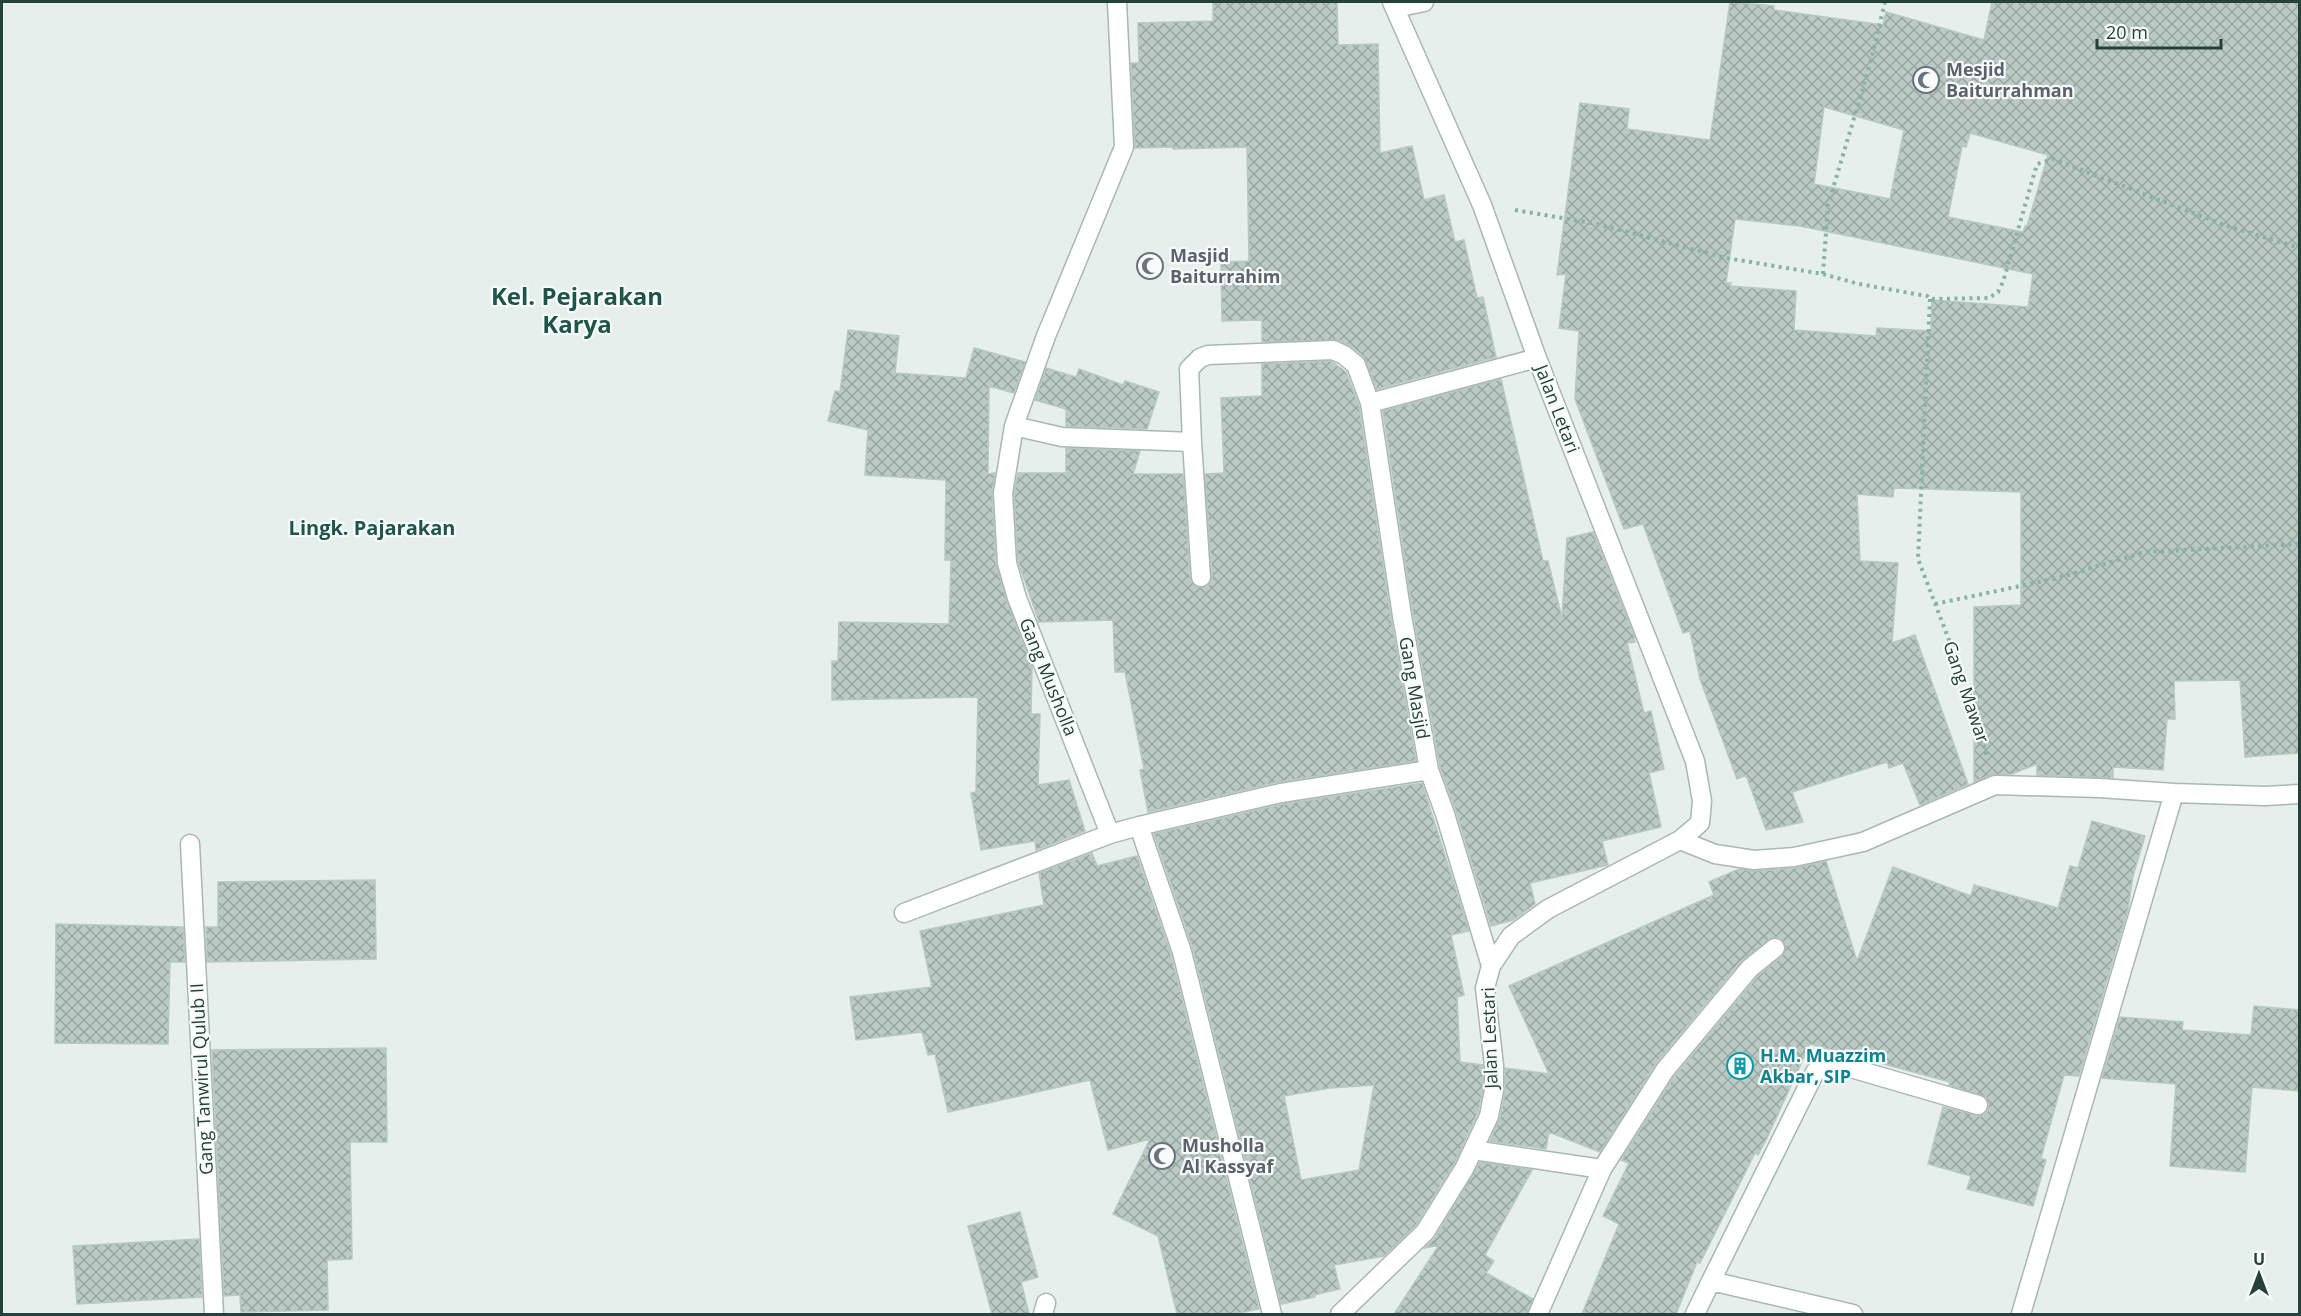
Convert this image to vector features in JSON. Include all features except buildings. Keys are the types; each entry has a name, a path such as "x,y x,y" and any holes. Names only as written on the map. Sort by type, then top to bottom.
{"street":[{"name":"Gang Musholla","path":"1110,834 1017,598 1007,563 1003,493 1014,426 1046,336 1124,147 1117,2"},
{"path":"1394,5 1424,2"},
{"name":"Jalan Letari","path":"1394,5 1482,205 1538,358 1695,761 1702,801 1700,823"},
{"name":"Gang Masjid","path":"1192,442 1189,369 1200,358 1208,355 1334,350 1356,365 1370,403 1402,616 1429,770 1445,814 1491,966"},
{"path":"1370,403 1538,358"},
{"path":"1014,426 1062,437 1192,442 1201,577"},
{"path":"904,913 1110,834 1139,826 1281,793 1429,770"},
{"path":"1680,840 1715,854 1754,860 1794,857 1863,842 1995,786 2099,788 2265,796 2300,794"},
{"path":"2022,1314 2174,793"},
{"name":"Jalan Lestari","path":"1340,1314 1425,1232 1473,1150 1489,1116 1494,1090 1494,1065 1485,988 1491,966 1511,936 1548,909 1680,840 1700,823"},
{"path":"1139,826 1182,952 1272,1314"},
{"name":"Gang Tanwirul Qulub II","path":"190,844 214,1314"},
{"path":"1538,1314 1602,1168 1665,1070 1750,968 1775,948"},
{"path":"1695,1314 1815,1072 1830,1065 1844,1066 1978,1105"},
{"path":"1473,1150 1602,1168"},
{"path":"1711,1281 1852,1314"}],"path":[{"path":"1823,274 1828,205 1869,68 1885,2"},
{"path":"1482,205 1597,224 1726,258 1823,274 1859,284 1930,298 1989,298 1998,292 2037,164 2053,159 2228,226 2300,248"},
{"name":"Gang Mawar","path":"1930,298 1918,559 1972,700 1995,786"},
{"path":"1935,604 2058,578 2145,552 2300,543"}],"place":[{"name":"Mesjid Baiturrahman","path":"1926,80"},
{"name":"Masjid Baiturrahim","path":"1150,266"},
{"name":"H.M. Muazzim Akbar, SIP","path":"1740,1066"},
{"name":"Musholla Al Kassyaf","path":"1162,1156"}],"district":[{"name":"Kel. Pejarakan Karya","path":"577,311"},
{"name":"Lingk. Pajarakan","path":"372,528"}]}
